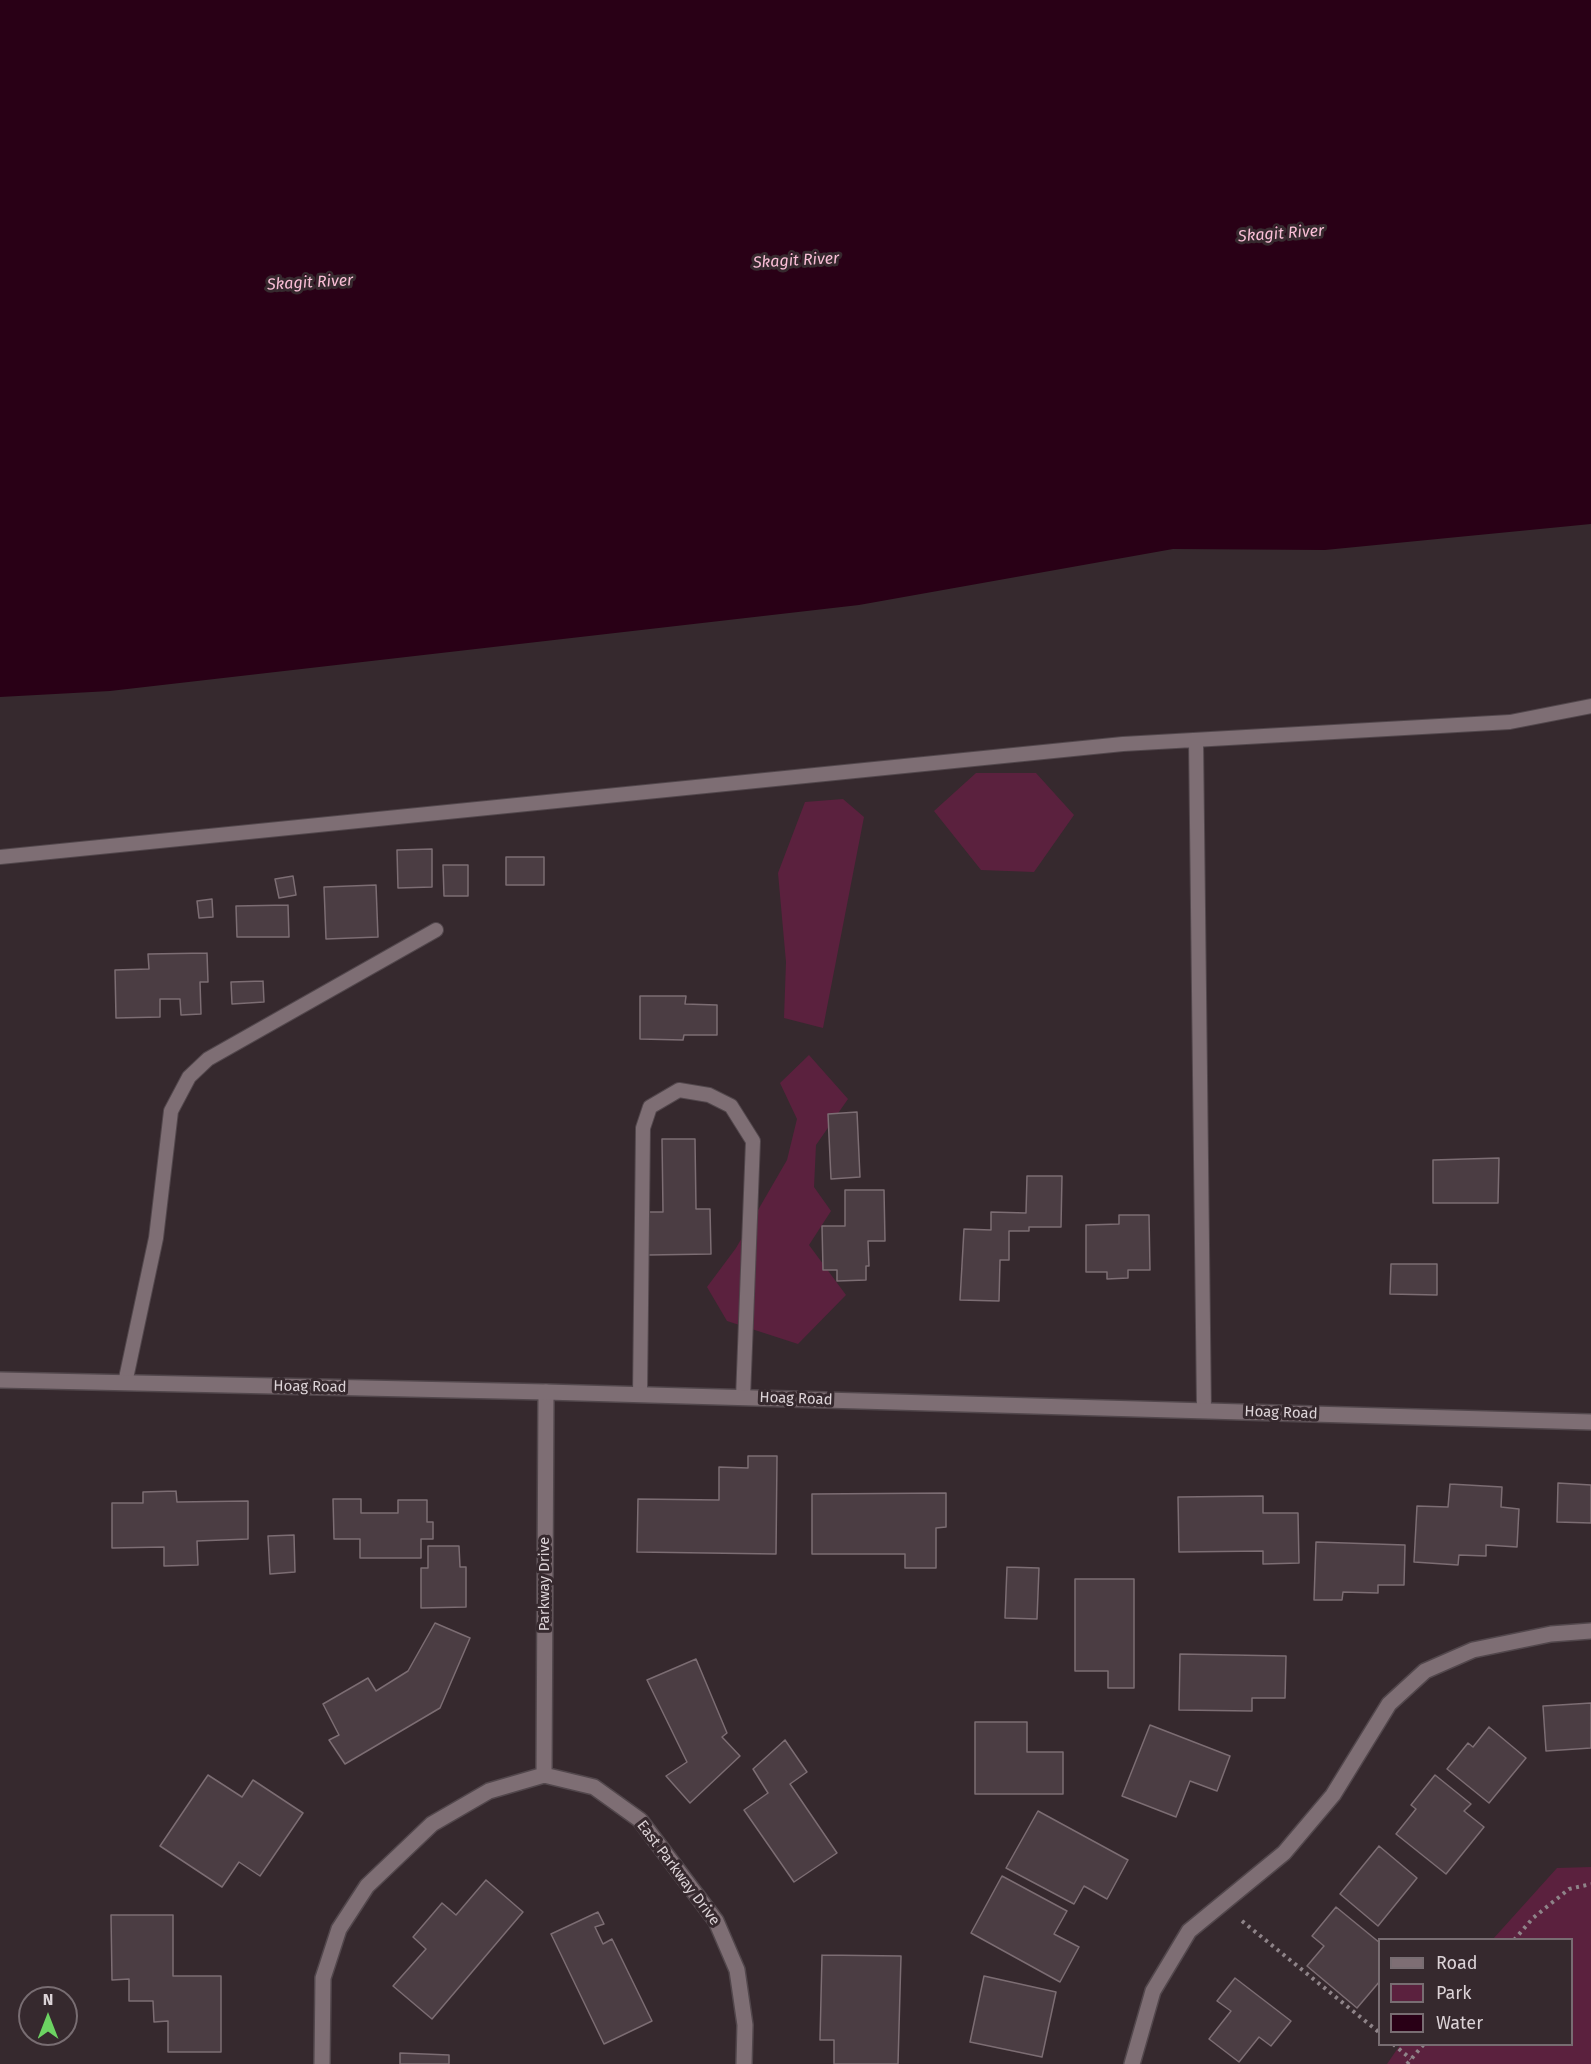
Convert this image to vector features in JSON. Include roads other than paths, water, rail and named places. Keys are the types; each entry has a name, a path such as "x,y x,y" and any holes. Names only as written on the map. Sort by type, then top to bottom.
{"street":[{"name":"Hoag Road","path":"0,1380 546,1392 1591,1422"},
{"name":"Parkway Drive","path":"544,1775 546,1392"},
{"path":"1132,2064 1153,1991 1189,1931 1284,1853 1333,1796 1389,1704 1425,1671 1473,1650 1551,1634 1591,1631"},
{"path":"322,2064 322,1978 339,1929 367,1886 432,1824 489,1791 544,1775"},
{"name":"East Parkway Drive","path":"544,1775 594,1786 640,1820 716,1921 736,1970 745,2025 744,2064"}],"lane":[{"path":"0,857 1122,744 1510,722 1591,706"},
{"path":"1196,740 1204,1411"},
{"path":"125,1383 156,1238 171,1111 189,1077 208,1059 436,930"},
{"path":"640,1395 643,1128 650,1107 679,1090 709,1095 731,1106 753,1141 743,1398"}],"water":[{"name":"Skagit River","path":"0,0 1591,0 1591,524 1325,550 1173,549 859,605 110,691 0,697"}]}
